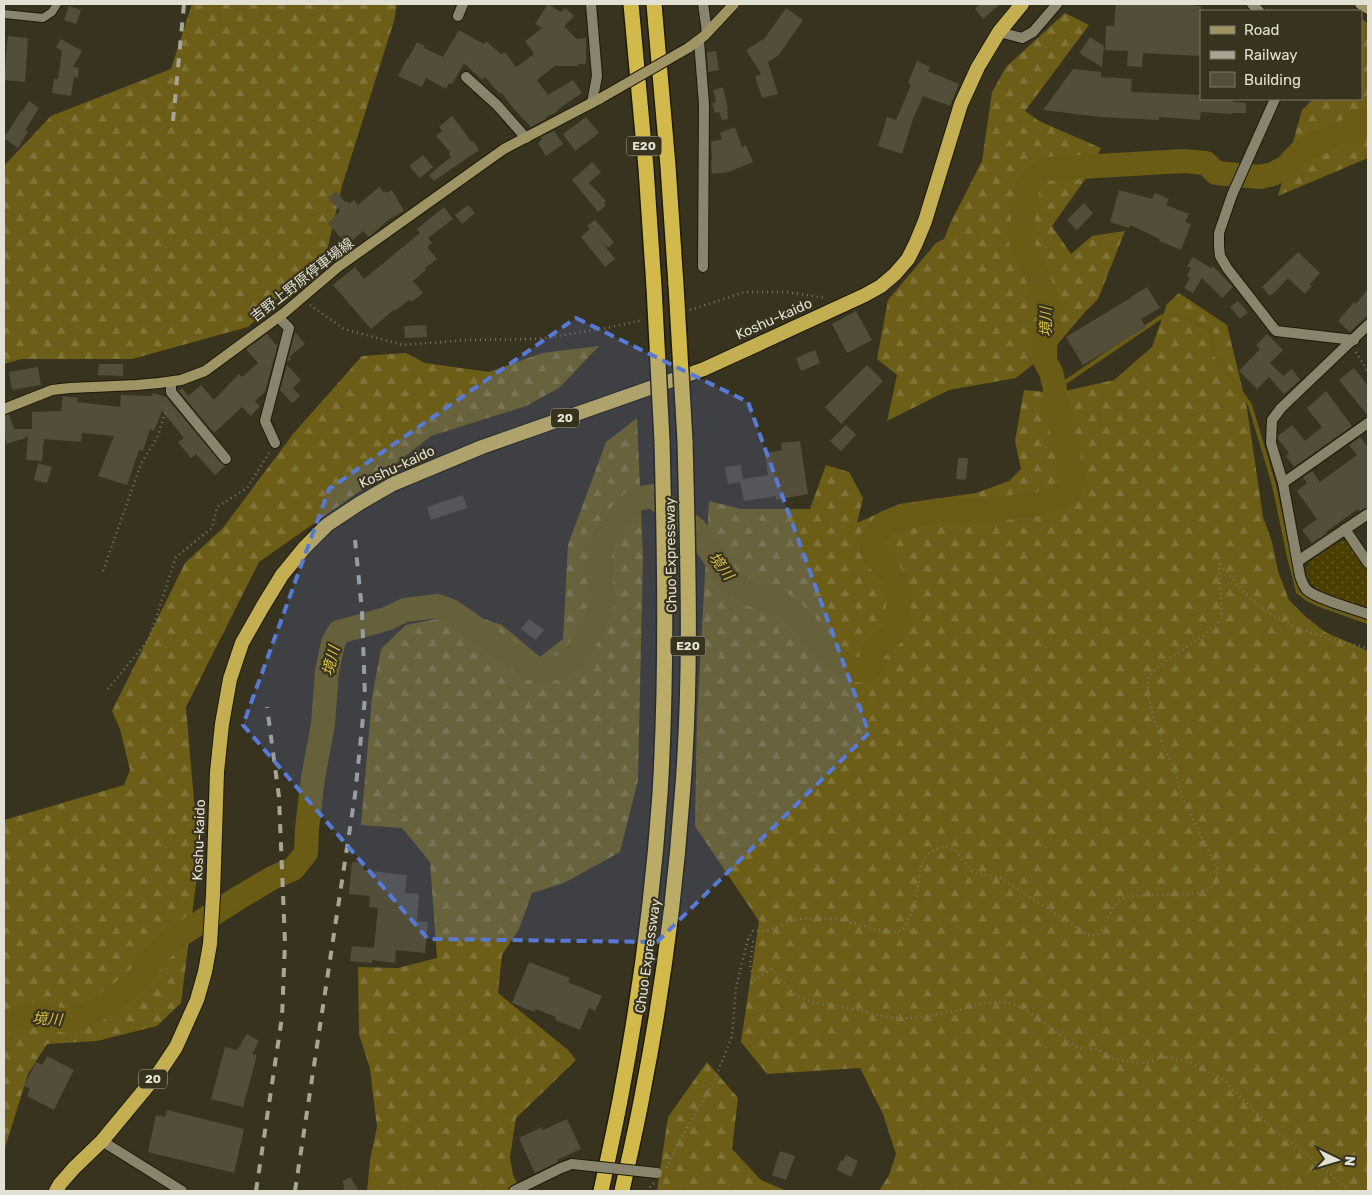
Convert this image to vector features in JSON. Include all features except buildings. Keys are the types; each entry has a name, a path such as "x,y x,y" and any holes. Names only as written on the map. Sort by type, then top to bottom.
{"highway":[{"name":"Chuo Expressway","path":"601,1191 621,1096 650,906 660,794 664,673 665,581 662,441 646,168 632,4"},
{"name":"Chuo Expressway","path":"622,1191 643,1092 666,956 678,850 686,730 688,580 685,441 667,157 654,4"},
{"name":"Koshu-kaido","path":"56,1191 74,1168 102,1141 155,1078 176,1047 197,1000 210,944 217,772 222,724 230,679 242,643 282,575 305,547 328,525 360,503 393,484 482,447 704,369 840,307 881,286 908,259 916,243 925,222 961,104 978,67 999,32 1022,4"}],"main road":[{"path":"699,41 734,4"},
{"path":"1360,4 1368,9"},
{"name":"吉野上野原停車場線","path":"4,409 52,390 137,385 171,387 181,380 204,371 278,318 338,267 504,149 597,100 699,41"}],"street":[{"path":"458,16 463,4"},
{"path":"591,4 597,100"},
{"path":"703,4 707,32"},
{"path":"999,32 1022,38 1033,32 1057,4"},
{"path":"699,41 704,104 703,267"},
{"path":"466,77 497,105 526,138"},
{"path":"1275,100 1232,195 1219,233 1220,256 1227,268 1276,331 1352,342"},
{"path":"275,443 265,421 289,328 278,318"},
{"path":"1368,325 1281,408 1272,420 1270,443 1283,483 1303,586 1319,597 1368,614"},
{"path":"171,387 226,459"},
{"path":"1283,483 1368,423"},
{"path":"1298,562 1368,514"},
{"path":"1345,529 1368,563"},
{"path":"102,1141 182,1191"},
{"path":"514,1191 572,1164 657,1173"}],"lane":[{"path":"4,14 43,18 52,12 57,4"}],"path":[{"path":"686,310 745,292 786,292 826,298 840,307"},
{"path":"307,303 344,329 403,345 468,340 538,339 602,329 649,319"},
{"path":"1352,342 1368,372"},
{"path":"102,571 141,464 158,436 171,387"},
{"path":"108,688 149,639 176,557 212,528 217,506 247,488 275,443"},
{"path":"657,1173 664,1172 669,1166 679,1142 715,1079 732,1036 736,987 748,939 753,931 762,932 809,918 842,920 881,930 900,931 907,922 914,906 922,862 934,850 944,847 955,850 976,873 1001,878 1090,936 1096,935 1102,930 1113,907 1126,896 1190,894 1201,892 1210,888 1215,883 1217,869 1182,796 1174,768 1163,745 1147,693 1148,679 1156,668 1196,642 1222,618 1219,562 1243,591 1256,603 1291,626 1328,639 1368,648"},
{"path":"748,939 752,942 750,964 753,980 772,970 793,992 803,999 816,1003 857,1009 881,1016 920,1018 988,1001 1006,1002 1020,1006 1078,1048 1098,1049 1110,1058 1142,1063 1166,1057 1189,1062 1221,1078 1275,1131 1350,1191"}],"highlighted area":[{"path":"576,318 748,402 869,733 657,942 428,939 243,725 329,489"}],"green space":[{"path":"192,4 397,4 394,21 342,186 327,251 248,327 132,359 22,359 4,364 4,166 51,116 171,69"},
{"path":"1065,13 1089,25 1025,111 1039,121 1101,148 1086,178 1052,226 1071,254 1092,236 1125,231 1098,299 1056,346 1016,378 949,390 887,421 897,375 877,359 888,300 936,243 944,239 982,161 992,92 1006,67"},
{"path":"1362,20 1368,23 1368,158 1278,196 1302,110 1312,100 1362,100"},
{"path":"1179,293 1227,325 1247,408 1263,517 1272,542 1278,571 1289,600 1325,632 1368,651 1368,1191 879,1191 889,1175 896,1154 883,1114 860,1068 767,1074 741,1042 759,921 695,826 697,718 709,501 741,509 810,509 826,465 849,472 863,498 857,523 899,504 976,493 1009,481 1021,469 1015,441 1024,390 1056,393 1114,380 1152,347 1167,304"},
{"path":"599,346 559,388 526,406 431,436 363,489 259,562 186,707 199,859 181,1003 157,1026 97,1041 47,1044 28,1074 4,1151 4,820 124,785 130,770 120,729 112,711 185,563 223,528 293,434 362,356 406,353 425,363 489,372 542,353"},
{"path":"637,418 643,557 638,780 620,852 564,883 532,893 519,929 502,955 498,993 568,1050 576,1060 516,1118 510,1157 513,1175 521,1191 367,1191 370,1160 377,1127 370,1069 359,1034 358,967 398,968 437,958 430,862 402,828 361,825 372,697 381,649 406,625 466,613 502,625 540,657 563,639 568,545 606,442"},
{"path":"707,1062 738,1098 732,1149 761,1180 787,1191 657,1191 668,1117"}],"shaded area":[{"path":"1341,541 1349,541 1368,570 1368,608 1343,601 1318,590 1308,578 1307,566 1309,563"}],"waterway":[{"name":"境川","path":"4,1022 35,1015 68,1021 97,1010 139,978 155,956 169,942 272,878 293,869 306,853 313,778 323,724 327,671 333,643 339,632 386,619 405,610 438,606 451,611 469,623 530,668 545,670 560,667 572,659 593,627 604,597 601,583 600,553 605,535 623,511 636,499 653,496 696,530 729,580 753,595 779,601 802,621 833,657 848,667 862,671 870,668 872,652 893,634 897,622 899,598 896,581 873,553 872,538 887,522 939,510 978,511 1039,504 1068,492 1073,477 1057,413 1051,372 1045,361 1048,320 1047,301 1021,242 1028,186 1033,178 1046,169 1184,161 1206,163 1216,173 1260,177 1273,174 1286,167 1302,150 1345,132 1368,119"},
{"path":"1055,389 1161,317 1182,317 1211,331 1214,352 1250,405 1274,485 1298,592 1317,604 1368,622"},
{"path":"1368,968 1365,983 1368,998"}],"railway":[{"path":"173,121 184,4"},
{"path":"295,1191 355,795 365,698 362,611 355,540"},
{"path":"256,1191 282,1017 285,943 279,797 267,707"}]}
